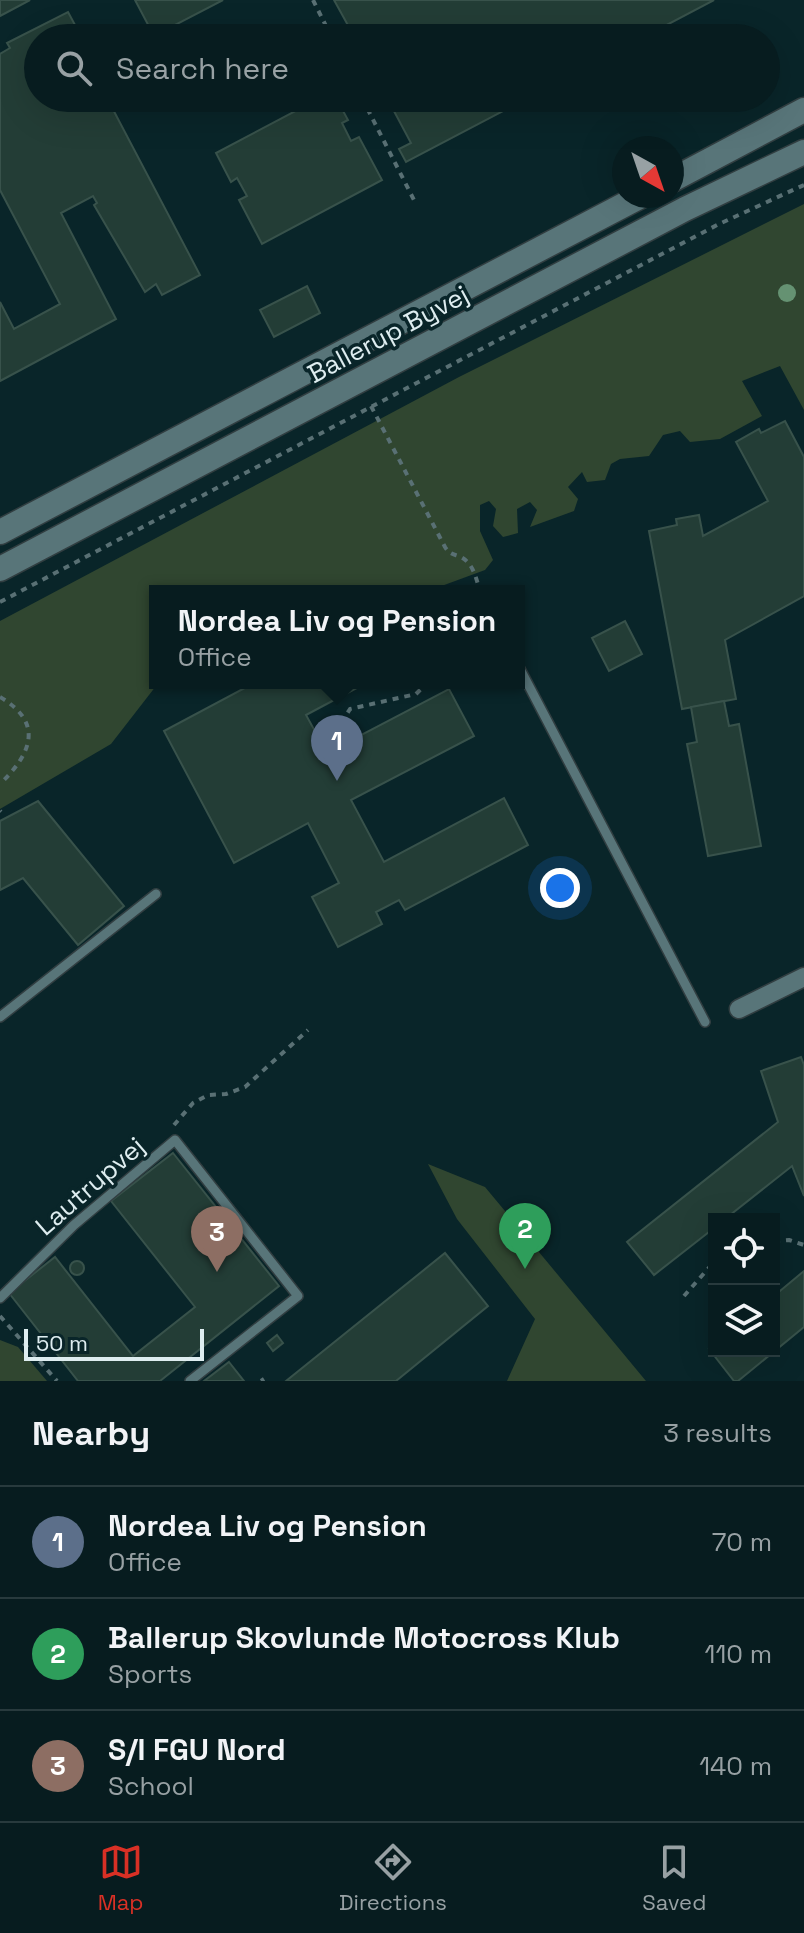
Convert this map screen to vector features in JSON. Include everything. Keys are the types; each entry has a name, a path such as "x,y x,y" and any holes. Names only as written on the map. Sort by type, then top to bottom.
{"main road":[{"path":"684,174 804,110"},
{"name":"Ballerup Byvej","path":"0,569 685,209 804,152"},
{"name":"Ballerup Byvej","path":"0,532 618,208"}],"street":[{"path":"739,1009 804,977"}],"lane":[{"path":"525,678 705,1022"},
{"path":"0,1017 156,894"},
{"path":"175,1140 298,1296 190,1381"},
{"name":"Lautrupvej","path":"0,1298 74,1225 175,1140"}],"path":[{"path":"313,0 325,24"},
{"path":"369,112 415,202"},
{"path":"0,602 719,224 804,185"},
{"path":"371,406 449,554 464,558 471,565 478,585"},
{"path":"335,733 350,709 416,694 421,689"},
{"path":"0,697 23,715 29,724 30,738 20,760 0,784"},
{"path":"175,1140 173,1124 193,1103 208,1095 226,1094 245,1087 308,1030"},
{"path":"780,1241 804,1245"},
{"path":"684,1296 708,1269"},
{"path":"0,1316 57,1381"}],"green space":[{"path":"804,204 804,410 780,366 742,381 762,416 720,439 690,442 680,431 663,435 649,456 620,459 611,464 605,480 587,482 582,472 568,487 578,499 574,511 530,527 537,510 530,502 517,509 518,533 503,537 493,526 496,509 489,501 480,505 480,531 493,560 485,570 444,585 149,585 149,689 154,689 111,744 0,809 0,621 459,377"},
{"path":"428,1164 485,1187 646,1381 507,1381 535,1319 457,1219"},
{"path":"0,1340 18,1347 47,1381 0,1381"}],"building":[{"path":"0,0 30,0 0,16"},
{"path":"135,0 223,0 177,24 148,24"},
{"path":"334,0 714,0 669,24 347,24"},
{"path":"68,12 74,24 44,24"},
{"path":"24,34 24,112 114,112 200,275 162,295 156,284 145,292 94,205 97,203 93,196 61,213 116,319 0,381 0,302 14,329 60,304 0,190 0,54 10,48 7,43"},
{"path":"294,112 344,112 348,120 342,123 351,141 359,137 382,180 262,244 239,200 247,196 237,178 231,182 216,153"},
{"path":"394,112 501,112 406,162 399,149 411,143"},
{"path":"307,286 320,313 274,337 260,310"},
{"path":"785,421 804,457 804,596 725,640 736,699 682,709 649,531 677,525 676,519 699,515 703,536 768,501 736,442 759,429 761,433"},
{"path":"625,621 642,654 609,671 592,638"},
{"path":"243,689 355,689 306,715 327,753 449,689 474,736 351,800 384,862 504,798 528,845 405,910 399,900 376,912 382,924 338,947 312,897 339,883 308,823 234,863 164,731"},
{"path":"724,701 729,726 739,724 761,846 708,856 687,744 697,742 691,707"},
{"path":"38,801 124,906 78,945 23,878 0,890 0,821"},
{"path":"801,1057 804,1065 804,1196 792,1166 733,1213 708,1213 708,1233 654,1275 627,1242 778,1122 761,1071"},
{"path":"173,1153 279,1286 160,1381 78,1381 9,1293 55,1257 133,1356 195,1307 111,1201"},
{"path":"445,1253 488,1306 396,1381 286,1381"},
{"path":"77,1261 84,1268 77,1275 70,1268"},
{"path":"804,1271 804,1327 780,1347 780,1291"},
{"path":"277,1335 283,1343 273,1351 267,1343"},
{"path":"715,1357 767,1357 738,1381 734,1381"},
{"path":"229,1362 244,1381 204,1381"}],"place":[{"name":"Nordea Liv og Pension","path":"337,781"},
{"name":"Ballerup Skovlunde Motocross Klub","path":"525,1269"},
{"name":"S/I FGU Nord","path":"217,1272"}]}
